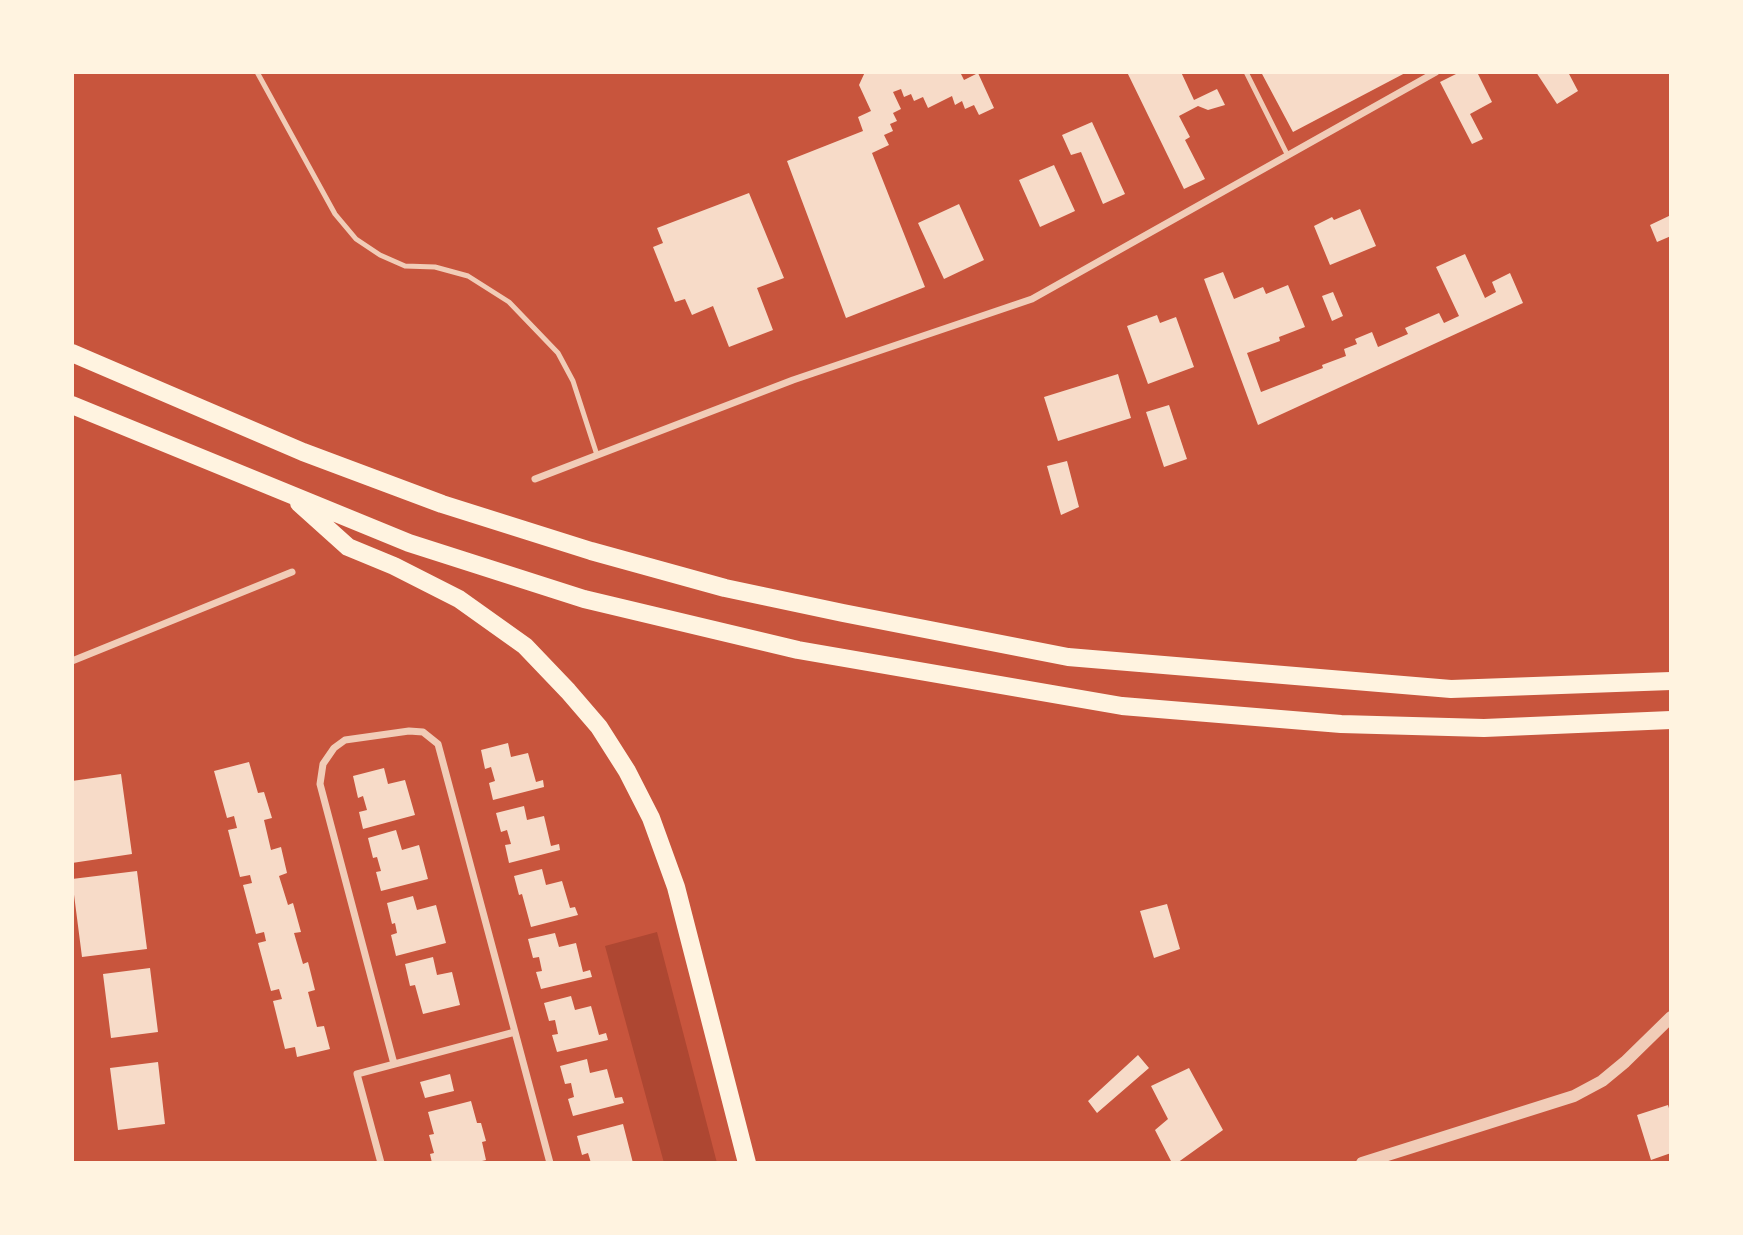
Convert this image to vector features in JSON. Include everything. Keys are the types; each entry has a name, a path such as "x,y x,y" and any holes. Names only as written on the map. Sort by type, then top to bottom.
{"main road":[{"path":"72,353 303,452 442,504 591,551 725,588 844,614 1068,657 1451,689 1671,681"},
{"path":"72,405 409,543 584,599 798,650 1122,706 1341,724 1484,728 1671,720"},
{"path":"289,494 348,547 394,566 459,599 526,646 599,727 627,771 651,818 676,887 747,1163"}],"street":[{"path":"535,479 793,380 1032,299 1436,72"},
{"path":"72,661 292,572"},
{"path":"394,1064 320,784 323,764 334,748 345,740 409,731 424,732 438,744 550,1163"},
{"path":"1362,1163 1574,1096 1602,1081 1671,1017"},
{"path":"381,1163 357,1074 515,1032"}],"lane":[{"path":"257,72 335,214 356,239 380,255 405,266 435,267 468,276 509,302 558,353 573,381 597,455"},
{"path":"1246,72 1287,154"}],"shaded area":[{"path":"657,932 717,1163 664,1163 605,946"}],"building":[{"path":"865,72 960,72 964,80 978,73 994,108 979,115 974,105 965,109 962,101 955,105 952,96 928,108 923,97 914,101 911,94 904,97 901,89 893,92 901,109 893,113 897,121 890,124 893,131 884,135 889,145 872,153 925,287 846,318 787,161 863,131 858,117 871,111 859,85"},
{"path":"1127,72 1181,72 1194,100 1217,89 1225,105 1208,110 1198,106 1179,116 1190,137 1185,140 1205,179 1184,189"},
{"path":"1261,72 1407,72 1293,132"},
{"path":"1460,72 1477,72 1492,102 1470,114 1483,139 1472,144 1440,82"},
{"path":"1536,72 1568,72 1578,91 1557,104"},
{"path":"1092,122 1125,194 1103,204 1081,152 1071,155 1062,135"},
{"path":"1054,165 1075,211 1040,227 1019,180"},
{"path":"749,193 784,278 757,288 773,330 729,347 713,306 692,315 685,299 675,302 653,247 663,243 657,228"},
{"path":"959,204 984,260 944,279 918,223"},
{"path":"1360,209 1376,246 1330,265 1314,226 1332,217 1334,220"},
{"path":"1671,215 1671,236 1657,242 1650,225"},
{"path":"1465,254 1485,298 1496,292 1492,282 1510,273 1523,303 1258,425 1204,279 1223,272 1234,299 1263,287 1266,294 1288,285 1305,327 1279,337 1280,341 1247,353 1261,392 1346,356 1344,349 1357,344 1355,339 1372,332 1378,347 1408,334 1405,328 1439,313 1444,323 1459,316 1436,267"},
{"path":"1333,292 1343,316 1332,321 1322,296"},
{"path":"1157,315 1160,323 1176,317 1194,367 1148,384 1127,326"},
{"path":"1118,374 1131,418 1058,441 1044,397"},
{"path":"1169,405 1187,459 1164,467 1146,412"},
{"path":"1067,461 1079,507 1061,515 1047,466"},
{"path":"508,743 511,757 528,753 536,782 543,780 544,787 493,800 489,783 495,781 491,767 485,769 481,750"},
{"path":"249,762 258,793 264,792 272,818 264,820 271,850 281,847 287,873 279,876 288,905 293,903 301,932 294,933 303,964 308,962 315,990 308,992 317,1027 324,1026 330,1049 297,1057 295,1047 285,1049 273,1001 282,999 279,989 271,991 258,943 266,941 264,932 256,934 243,885 252,883 250,875 240,877 228,830 237,828 234,816 227,818 214,771"},
{"path":"384,768 388,784 405,780 415,815 363,829 359,812 367,810 363,796 358,798 353,776"},
{"path":"121,774 132,854 72,863 72,781"},
{"path":"524,806 527,820 544,816 551,846 559,844 560,850 509,863 505,845 511,844 507,830 501,832 496,813"},
{"path":"396,830 402,850 419,845 428,879 381,891 376,872 381,871 377,857 373,858 368,838"},
{"path":"542,869 546,885 562,881 570,908 575,907 578,915 531,927 514,876"},
{"path":"137,871 147,949 82,957 72,879"},
{"path":"413,896 417,910 436,905 446,943 396,956 391,935 397,933 387,903"},
{"path":"1167,904 1180,949 1154,958 1140,911"},
{"path":"555,933 559,947 576,943 583,972 590,970 592,977 541,989 536,972 542,971 539,957 533,958 528,939"},
{"path":"433,957 437,975 452,972 460,1005 423,1014 415,985 410,986 405,964"},
{"path":"150,968 158,1032 111,1038 103,974"},
{"path":"571,996 575,1010 591,1006 599,1035 606,1033 608,1040 557,1052 552,1035 558,1034 555,1020 549,1021 544,1003"},
{"path":"1138,1055 1149,1068 1097,1113 1088,1101"},
{"path":"587,1059 590,1073 607,1069 615,1098 622,1097 624,1103 573,1116 568,1099 574,1097 571,1083 565,1084 560,1066"},
{"path":"158,1062 165,1124 118,1130 110,1068"},
{"path":"1189,1068 1223,1130 1177,1163 1172,1163 1155,1130 1168,1119 1151,1086"},
{"path":"450,1074 454,1091 425,1098 420,1082"},
{"path":"471,1101 477,1123 481,1123 486,1141 482,1142 486,1160 482,1163 432,1163 430,1154 434,1153 429,1135 434,1134 428,1112"},
{"path":"1668,1105 1671,1115 1671,1153 1651,1160 1637,1115"},
{"path":"623,1124 633,1163 591,1163 588,1153 582,1155 577,1136"}]}
